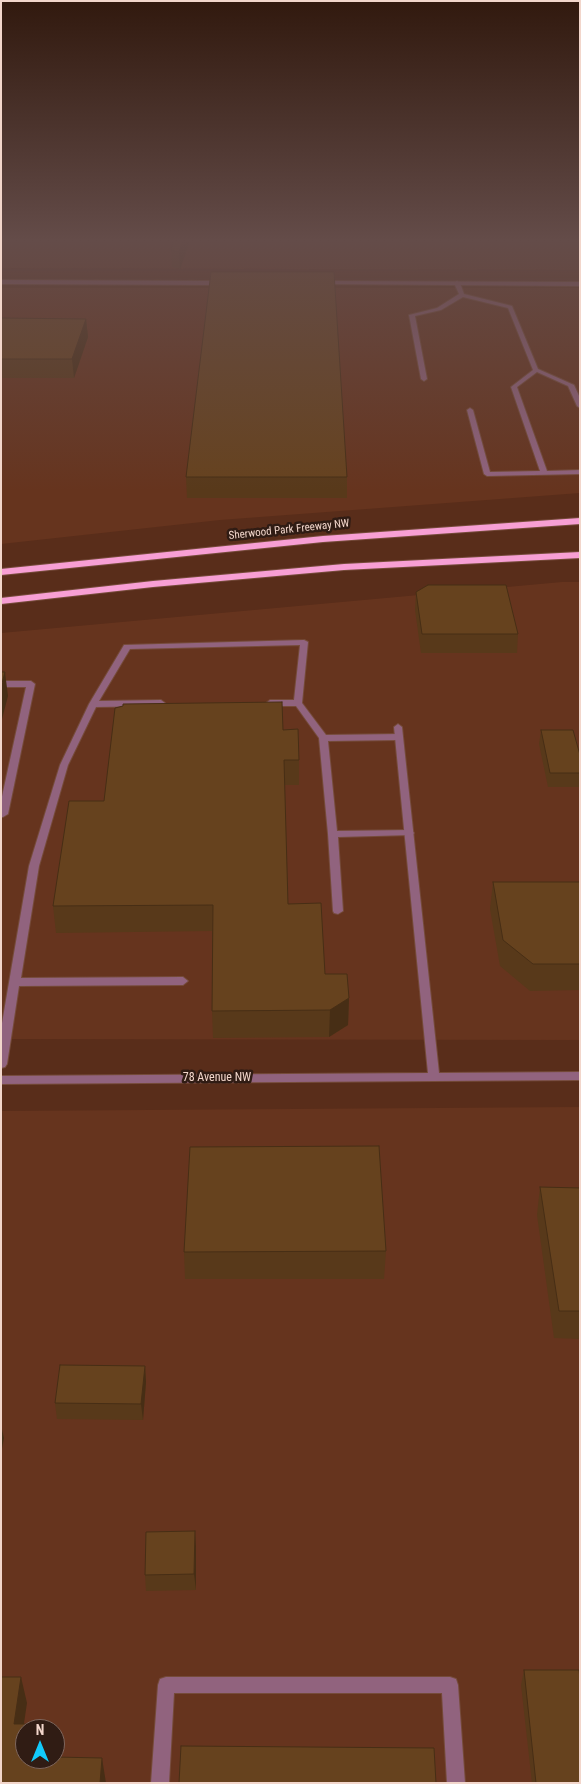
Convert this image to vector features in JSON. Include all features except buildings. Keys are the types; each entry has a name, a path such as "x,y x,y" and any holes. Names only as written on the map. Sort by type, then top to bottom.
{"highway":[{"name":"Sherwood Park Freeway NW","path":"1,572 322,539 580,520"},
{"path":"1,601 153,584 334,568 580,555"}],"street":[{"path":"414,324 424,379"},
{"path":"517,324 536,370 571,386 580,406"},
{"path":"536,370 514,387 544,472"},
{"path":"470,410 486,474 580,472"},
{"path":"1,1064 34,866 64,765 93,704 127,647 304,642 298,703 323,738 333,834 338,911"},
{"path":"1,684 31,684 2,817"},
{"path":"93,704 171,703"},
{"path":"259,703 298,703"},
{"path":"323,738 398,732 434,1077"},
{"path":"333,834 408,833"},
{"path":"15,982 183,981"},
{"name":"78 Avenue NW","path":"1,1080 580,1076"},
{"path":"160,1783 166,1685 450,1685 456,1783"}],"shaded area":[{"path":"1,324 580,324 580,493 220,520 1,544"},
{"path":"562,582 580,582 580,1040 1,1039 1,633"},
{"path":"580,1107 580,1783 1,1783 1,1111"}]}
